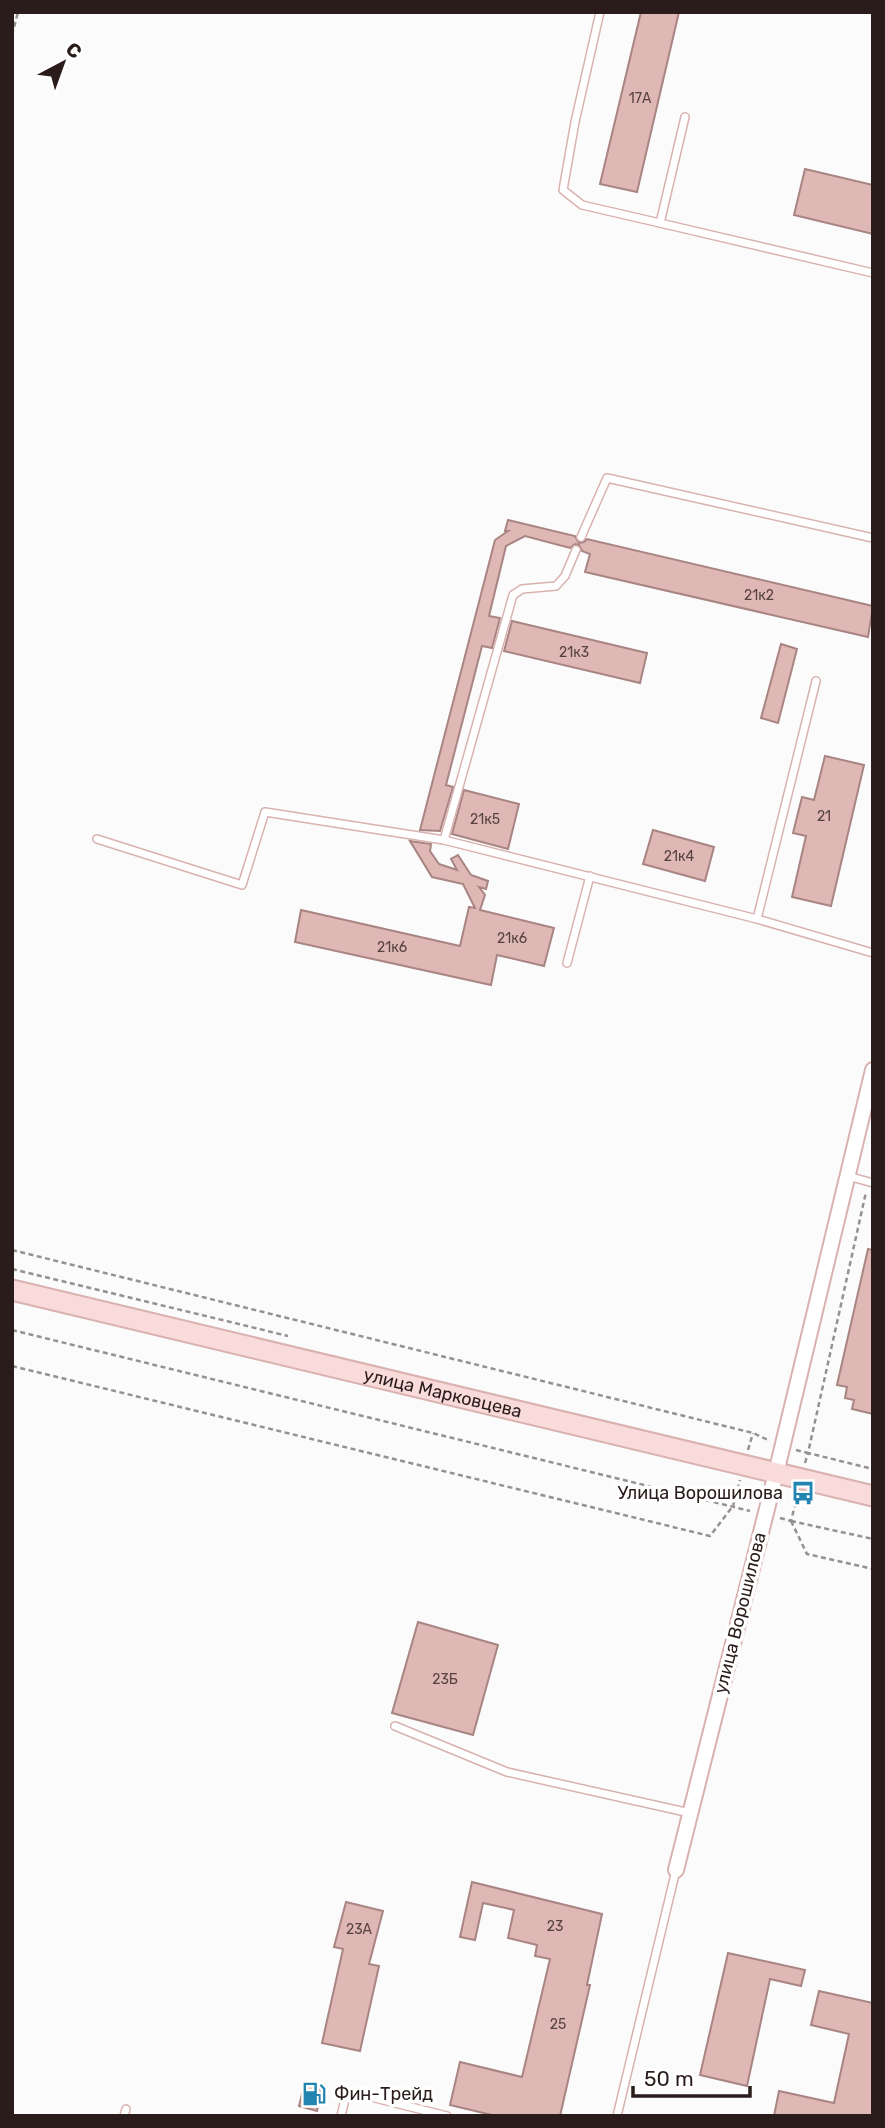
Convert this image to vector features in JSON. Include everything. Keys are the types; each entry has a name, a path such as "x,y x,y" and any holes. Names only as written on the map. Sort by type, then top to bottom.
{"main road":[{"name":"улица Марковцева","path":"12,1290 873,1496"}],"street":[{"name":"улица Ворошилова","path":"676,1870 776,1473 873,1070"}],"lane":[{"path":"600,12 563,190 582,205 873,273"},
{"path":"660,223 685,117"},
{"path":"581,537 607,478 873,538"},
{"path":"444,840 513,594 522,589 556,586 565,576 576,550"},
{"path":"757,919 816,681"},
{"path":"97,838 242,885 265,812 444,840 757,919 873,953"},
{"path":"567,963 590,876"},
{"path":"847,1176 871,1182"},
{"path":"395,1726 507,1772 690,1813"},
{"name":"улица Ворошилова","path":"617,2116 676,1870"},
{"path":"341,2116 347,2091 447,2116"}],"path":[{"path":"12,35 18,12"},
{"path":"871,1182 791,1521 807,1554 873,1569"},
{"path":"12,1250 753,1433 782,1446 873,1468"},
{"path":"12,1330 765,1515 873,1539"},
{"path":"12,1366 710,1536 733,1506"}],"building":[{"path":"641,12 679,12 637,192 600,184"},
{"path":"805,169 873,185 873,234 794,215"},
{"path":"508,520 575,536 579,543 587,539 873,606 868,637 585,572 590,554 582,551 579,545 575,544 570,548 525,536 506,546 489,616 500,618 492,648 482,646 446,785 453,787 440,831 420,830 495,540 508,531 505,531"},
{"path":"512,621 647,653 640,683 504,651"},
{"path":"781,644 797,649 778,723 761,718"},
{"path":"825,756 864,765 831,906 792,897 806,836 793,833 802,797 814,800"},
{"path":"464,790 519,804 508,849 452,834"},
{"path":"653,830 714,847 705,881 643,864"},
{"path":"410,841 431,844 430,851 439,864 457,870 451,859 458,855 471,875 488,881 486,889 479,887 485,895 480,910 554,928 544,966 497,955 491,985 295,942 301,910 460,946 469,907 475,908 463,884 432,877"},
{"path":"868,1249 873,1250 873,1414 852,1409 854,1400 845,1398 847,1387 837,1385"},
{"path":"418,1622 498,1645 473,1735 392,1713"},
{"path":"472,1882 602,1914 587,1985 590,1985 560,2116 496,2116 450,2105 460,2062 522,2077 550,1959 535,1956 537,1945 508,1938 514,1910 483,1903 475,1940 460,1937"},
{"path":"346,1902 383,1911 369,1964 379,1966 360,2051 322,2043 343,1949 334,1947"},
{"path":"728,1953 805,1970 801,1986 770,1979 747,2086 700,2075"},
{"path":"819,1991 873,2003 873,2116 774,2116 779,2091 834,2103 849,2034 811,2025"},
{"path":"305,2082 323,2086 317,2111 299,2106"}],"place":[{"name":"Улица Ворошилова","path":"803,1493"},
{"name":"Фин-Трeйд","path":"314,2094"}]}
